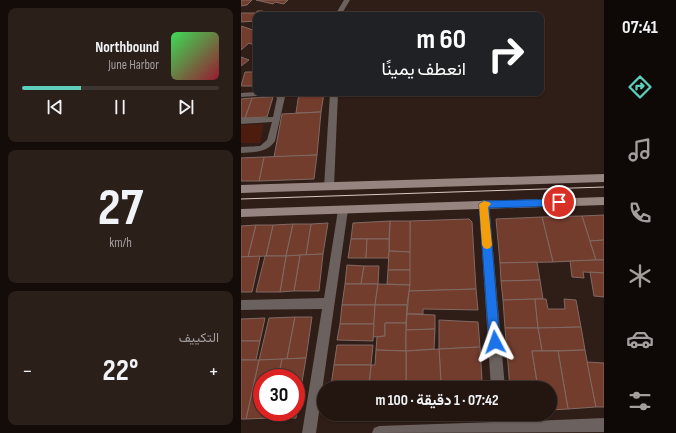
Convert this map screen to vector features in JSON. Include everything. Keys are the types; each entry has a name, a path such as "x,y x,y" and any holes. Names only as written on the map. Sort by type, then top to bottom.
{"main road":[{"path":"241,189 604,178"},
{"path":"241,213 604,201"}],"street":[{"path":"340,12 347,0"},
{"path":"329,187 334,96"},
{"path":"484,204 497,381"},
{"path":"309,433 343,210"},
{"path":"241,305 328,303"},
{"path":"500,421 501,431"},
{"path":"379,433 501,431 604,425"}],"lane":[{"path":"241,95 253,94"},
{"path":"241,150 264,148 269,146 280,96"},
{"path":"241,121 276,119"}],"shaded area":[{"path":"264,124 260,143 241,143 241,125"}],"building":[{"path":"241,0 252,0 247,5 241,6"},
{"path":"256,0 288,0 284,4 275,2 273,4"},
{"path":"241,13 253,13 253,21 241,22"},
{"path":"241,26 253,30 253,45 249,43 241,50"},
{"path":"241,57 249,60 241,66"},
{"path":"245,72 253,72 253,86 241,86"},
{"path":"299,96 324,96 321,112 296,113"},
{"path":"273,97 267,117 245,118 252,98"},
{"path":"252,98 245,118 241,118 241,99"},
{"path":"321,112 317,155 274,157 282,114"},
{"path":"317,155 314,179 259,181 264,157"},
{"path":"264,157 259,181 241,181 241,158"},
{"path":"604,215 604,240 590,241 582,216"},
{"path":"582,216 596,260 553,262 542,217"},
{"path":"542,217 553,262 500,263 496,219"},
{"path":"469,219 472,222 476,289 409,291 410,221"},
{"path":"390,221 410,221 410,252 389,251"},
{"path":"390,221 389,239 351,239 353,223"},
{"path":"328,223 323,254 306,255 311,224"},
{"path":"293,224 286,256 266,256 273,225"},
{"path":"293,224 311,224 306,255 286,256"},
{"path":"256,225 248,257 241,257 241,226"},
{"path":"256,225 273,225 266,256 248,257"},
{"path":"351,239 367,239 366,258 348,258"},
{"path":"367,239 389,239 389,258 366,258"},
{"path":"604,240 604,260 596,260 590,241"},
{"path":"389,251 410,252 410,270 388,270"},
{"path":"323,254 319,291 294,291 300,255"},
{"path":"300,255 294,291 280,292 286,256"},
{"path":"260,256 252,292 241,292 241,257"},
{"path":"265,256 286,256 280,292 256,292"},
{"path":"604,260 604,273 583,272 584,278 572,277 570,261"},
{"path":"537,262 540,280 501,281 500,263"},
{"path":"347,265 364,266 361,284 345,284"},
{"path":"364,266 379,266 378,284 361,284"},
{"path":"388,270 410,270 410,285 387,284"},
{"path":"590,272 604,273 604,297 594,296"},
{"path":"540,280 543,299 503,300 501,281"},
{"path":"345,284 378,284 375,305 342,305"},
{"path":"378,284 410,285 407,305 375,305"},
{"path":"476,289 478,310 423,309 423,314 407,314 409,291"},
{"path":"535,299 538,328 505,328 503,300"},
{"path":"535,299 546,299 548,309 565,309 564,299 576,300 581,327 538,328"},
{"path":"342,305 375,305 374,324 340,324"},
{"path":"375,305 407,305 406,323 385,323 385,336 373,337"},
{"path":"407,314 435,315 435,329 406,330"},
{"path":"295,317 287,359 259,360 269,318"},
{"path":"295,317 312,317 306,358 287,359"},
{"path":"265,318 260,341 241,341 241,319"},
{"path":"439,320 478,322 480,347 439,349"},
{"path":"385,323 406,323 406,351 376,350 377,337 385,336"},
{"path":"340,324 374,324 373,341 337,340"},
{"path":"581,327 585,350 542,351 538,328"},
{"path":"505,328 538,328 542,351 532,351 537,381 509,381"},
{"path":"435,329 434,349 406,351 406,330"},
{"path":"241,341 260,341 256,360 241,360"},
{"path":"337,345 373,345 371,365 334,365"},
{"path":"480,347 482,381 441,381 439,349"},
{"path":"439,349 441,381 406,381 406,351"},
{"path":"376,350 406,351 406,381 369,381 371,365 375,365"},
{"path":"585,350 596,407 568,409 558,351"},
{"path":"532,351 558,351 568,409 557,410 557,381 537,381"},
{"path":"306,358 304,369 280,369 282,359"},
{"path":"282,359 280,369 257,369 259,360"},
{"path":"241,360 259,360 257,369 253,369 253,387 246,419 241,419"},
{"path":"587,362 604,363 604,407 596,407"},
{"path":"334,365 371,365 369,381 332,381"},
{"path":"253,387 253,419 246,419"}],"tram line":[{"path":"241,199 604,187"}],"slow traffic":[{"path":"486,204 484,204 487,245"}],"route":[{"path":"495,342 484,204 559,202"}]}
